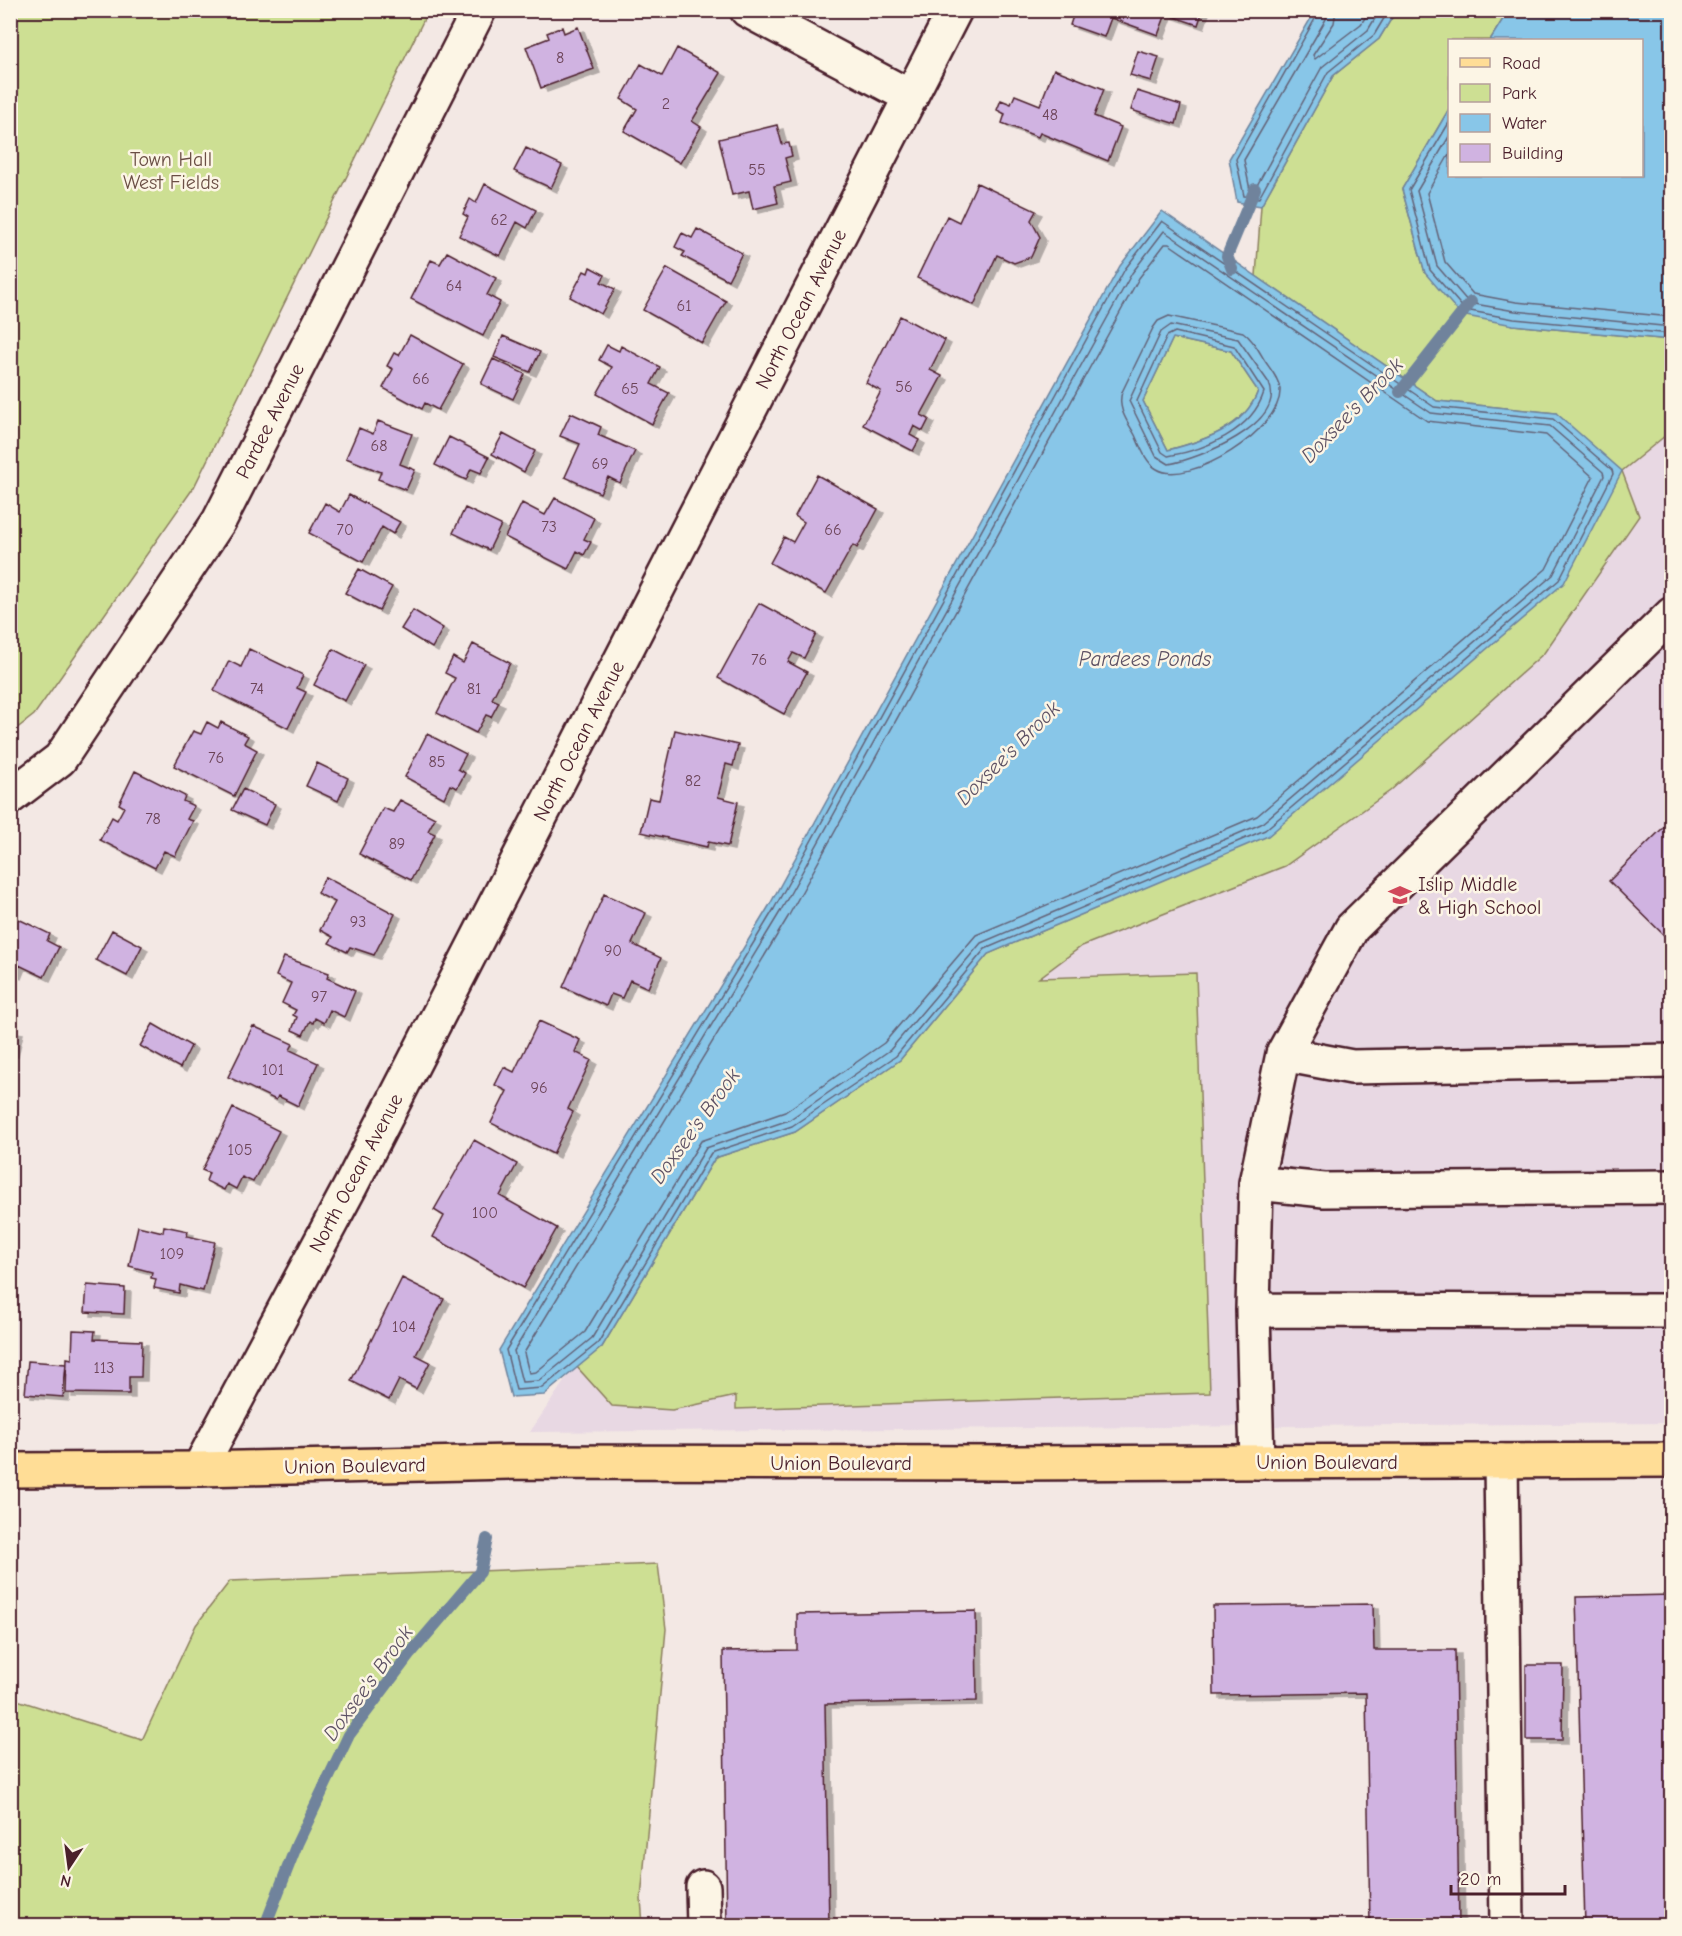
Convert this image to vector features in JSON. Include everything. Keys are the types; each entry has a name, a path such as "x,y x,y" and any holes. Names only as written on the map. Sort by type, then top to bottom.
{"main road":[{"name":"Union Boulevard","path":"10,1470 199,1469 511,1462 1671,1460"}],"street":[{"name":"Pardee Avenue","path":"10,797 60,759 219,521 479,10"},
{"path":"747,10 910,97"},
{"name":"North Ocean Avenue","path":"199,1469 355,1176 955,10"},
{"path":"1257,1462 1253,1310 1256,1184 1283,1054 1352,928 1671,614"},
{"path":"1283,1054 1352,1067 1671,1061"},
{"path":"1256,1184 1324,1190 1671,1187"},
{"path":"1253,1310 1671,1311"},
{"path":"1501,1461 1507,1926"},
{"path":"703,1887 704,1926"}],"shaded area":[{"name":"Islip Middle & High School","path":"1671,405 1671,1423 530,1432 715,1158 1622,471"}],"green space":[{"name":"Town Hall West Fields","path":"11,10 428,11 194,487 34,715 11,733"},
{"path":"1396,11 1508,11 1491,39 1448,39 1448,111 1402,189 1425,273 1513,325 1671,340 1671,431 1622,471 1639,516 1544,653 1390,791 1285,866 1082,946 1039,978 1196,973 1210,1393 736,1409 736,1396 672,1410 612,1406 577,1367 602,1347 715,1158 795,1132 900,1060 988,954 1268,835 1556,413 1437,401 1256,276 1261,206 1333,76 1379,39"},
{"path":"1173,338 1231,351 1258,391 1252,404 1233,424 1208,437 1168,450 1143,401"},
{"path":"658,1564 666,1629 641,1899 643,1925 11,1925 11,1698 142,1740 196,1625 230,1581"}],"water":[{"path":"1315,11 1396,11 1379,39 1333,76 1261,206 1237,202 1229,159"},
{"path":"1508,11 1671,11 1671,340 1513,325 1461,315 1425,273 1402,189 1448,111 1448,177 1643,177 1643,39 1491,39"},
{"name":"Pardees Ponds","path":"1162,211 1437,401 1556,413 1622,471 1564,583 1268,836 988,954 900,1060 795,1132 715,1158 602,1347 544,1395 511,1397 499,1350 769,906 1120,266","holes":["1173,338 1231,351 1258,391 1252,404 1233,424 1221,431 1168,450 1143,401"]}],"building":[{"path":"1075,10 1203,10 1198,25 1166,14 1158,35 1111,18 1104,37 1070,25"},
{"path":"562,27 564,33 578,27 594,69 541,88 526,47 549,38 547,33"},
{"path":"677,48 721,73 692,121 701,127 680,163 624,131 637,109 621,99 641,64 662,76"},
{"path":"1138,51 1159,57 1151,81 1130,75"},
{"path":"1054,69 1104,89 1094,116 1121,127 1108,161 1040,133 1038,137 1002,123 1005,114 997,110 1001,100 1011,104 1015,95 1040,105"},
{"path":"1137,91 1181,105 1176,124 1131,110"},
{"path":"777,125 782,144 789,143 792,156 785,158 791,182 774,186 778,203 753,209 749,191 732,195 719,139"},
{"path":"526,148 562,165 551,188 514,171"},
{"path":"977,183 1036,211 1031,220 1040,237 1031,257 1014,263 997,255 974,305 917,278 947,216 959,222"},
{"path":"485,184 536,210 527,228 517,222 500,256 459,236 468,217 463,214 470,199 476,203"},
{"path":"697,229 742,253 728,280 682,256 685,252 675,247 682,233 692,238"},
{"path":"447,252 496,278 487,295 500,302 483,336 411,299 431,260 440,264"},
{"path":"590,267 605,275 601,282 615,289 601,314 570,297 584,271 588,273"},
{"path":"667,268 726,301 702,343 643,310"},
{"path":"900,316 945,340 930,370 942,376 921,415 929,419 923,431 914,426 910,435 919,440 913,451 863,425 881,391 866,383"},
{"path":"410,335 463,364 438,410 425,403 422,409 383,388 393,369 387,366 394,353 399,355"},
{"path":"503,336 540,352 530,372 494,357"},
{"path":"607,345 619,351 621,346 660,367 651,384 669,393 652,424 597,394 612,367 599,360"},
{"path":"493,359 525,374 513,399 481,384"},
{"path":"571,413 601,427 598,435 635,451 620,483 608,477 600,493 565,477 580,444 560,436"},
{"path":"378,421 412,434 400,464 415,470 406,490 378,479 381,472 346,458 359,428 373,434"},
{"path":"503,434 535,451 524,472 492,454"},
{"path":"449,437 489,457 481,473 471,469 466,480 435,465"},
{"path":"817,475 878,509 857,548 853,545 826,593 770,563 784,537 793,542 804,522 795,516"},
{"path":"349,495 400,522 393,534 382,527 363,562 309,533 325,503 340,512"},
{"path":"555,498 594,518 584,539 591,542 584,555 577,551 568,569 505,537 522,503 545,515"},
{"path":"465,508 501,525 489,550 453,533"},
{"path":"359,569 392,587 379,611 345,593"},
{"path":"759,603 816,634 804,658 793,653 788,662 807,672 784,714 718,678"},
{"path":"413,610 443,628 432,648 401,629"},
{"path":"473,644 510,663 492,699 499,702 491,717 486,715 476,733 437,713 455,678 445,673 453,657 463,663"},
{"path":"249,649 303,675 297,688 306,692 288,728 214,691 229,661 241,667"},
{"path":"333,649 364,665 345,701 314,685"},
{"path":"207,722 218,728 221,722 248,736 244,743 257,750 234,796 174,766 193,731 201,734"},
{"path":"675,730 738,745 733,766 726,764 718,797 738,802 728,846 708,842 707,847 641,832 649,798 659,800"},
{"path":"427,734 466,754 458,769 465,773 457,788 450,785 444,798 405,777"},
{"path":"317,763 348,778 338,801 306,786"},
{"path":"135,771 185,796 183,801 194,806 187,819 193,821 175,856 164,851 155,868 100,840 112,817 117,820 124,807 119,804"},
{"path":"243,789 275,804 265,825 232,810"},
{"path":"400,800 435,818 428,831 435,834 411,880 359,854 383,808 393,812"},
{"path":"1672,819 1672,943 1609,881"},
{"path":"325,877 395,914 374,955 350,947 347,952 329,943 333,937 320,930 335,902 317,893"},
{"path":"604,894 646,913 632,944 661,958 648,988 630,980 622,998 611,994 606,1006 563,987"},
{"path":"10,915 50,934 47,941 59,947 44,977 19,965 15,975 10,972"},
{"path":"112,930 142,946 127,976 96,960"},
{"path":"284,957 329,973 327,978 355,991 344,1017 330,1010 324,1023 315,1018 313,1023 310,1021 303,1035 292,1030 297,1017 293,1015 296,1010 282,1003 291,983 276,976"},
{"path":"539,1021 580,1040 575,1052 591,1060 568,1109 573,1112 553,1154 491,1123 507,1091 495,1085 504,1067 514,1072"},
{"path":"153,1024 191,1046 180,1068 140,1046"},
{"path":"253,1026 293,1044 290,1050 318,1063 298,1106 278,1096 276,1100 228,1077"},
{"path":"10,1029 17,1030 12,1053 10,1053"},
{"path":"233,1108 279,1131 253,1182 242,1177 236,1189 227,1184 224,1190 206,1181 209,1173 202,1170"},
{"path":"474,1140 517,1164 500,1196 557,1228 523,1288 433,1237 444,1216 434,1210"},
{"path":"138,1226 163,1232 164,1226 188,1231 187,1236 215,1242 203,1291 180,1285 179,1293 154,1288 156,1279 151,1278 152,1272 129,1266"},
{"path":"402,1278 444,1299 416,1355 430,1362 416,1389 399,1380 389,1400 351,1381"},
{"path":"87,1285 125,1288 124,1314 85,1312"},
{"path":"73,1330 95,1331 94,1339 142,1341 141,1377 129,1377 129,1394 66,1393 67,1358 72,1359"},
{"path":"28,1361 66,1364 63,1397 25,1394"},
{"path":"1672,1595 1672,1926 1585,1926 1576,1597"},
{"path":"1373,1604 1374,1650 1455,1650 1459,1926 1370,1926 1366,1693 1214,1695 1213,1606"},
{"path":"976,1611 977,1701 825,1704 829,1926 727,1926 723,1651 797,1650 797,1614"},
{"path":"1526,1665 1563,1665 1562,1740 1526,1740"}],"waterway":[{"path":"1232,269 1227,256 1255,189"},
{"name":"Doxsee's Brook","path":"1400,392 1471,302"},
{"name":"Doxsee's Brook","path":"265,1926 297,1844 349,1735 410,1654 480,1572 487,1539"}],"place":[{"name":"Islip Middle & High School","path":"1400,895"}]}
